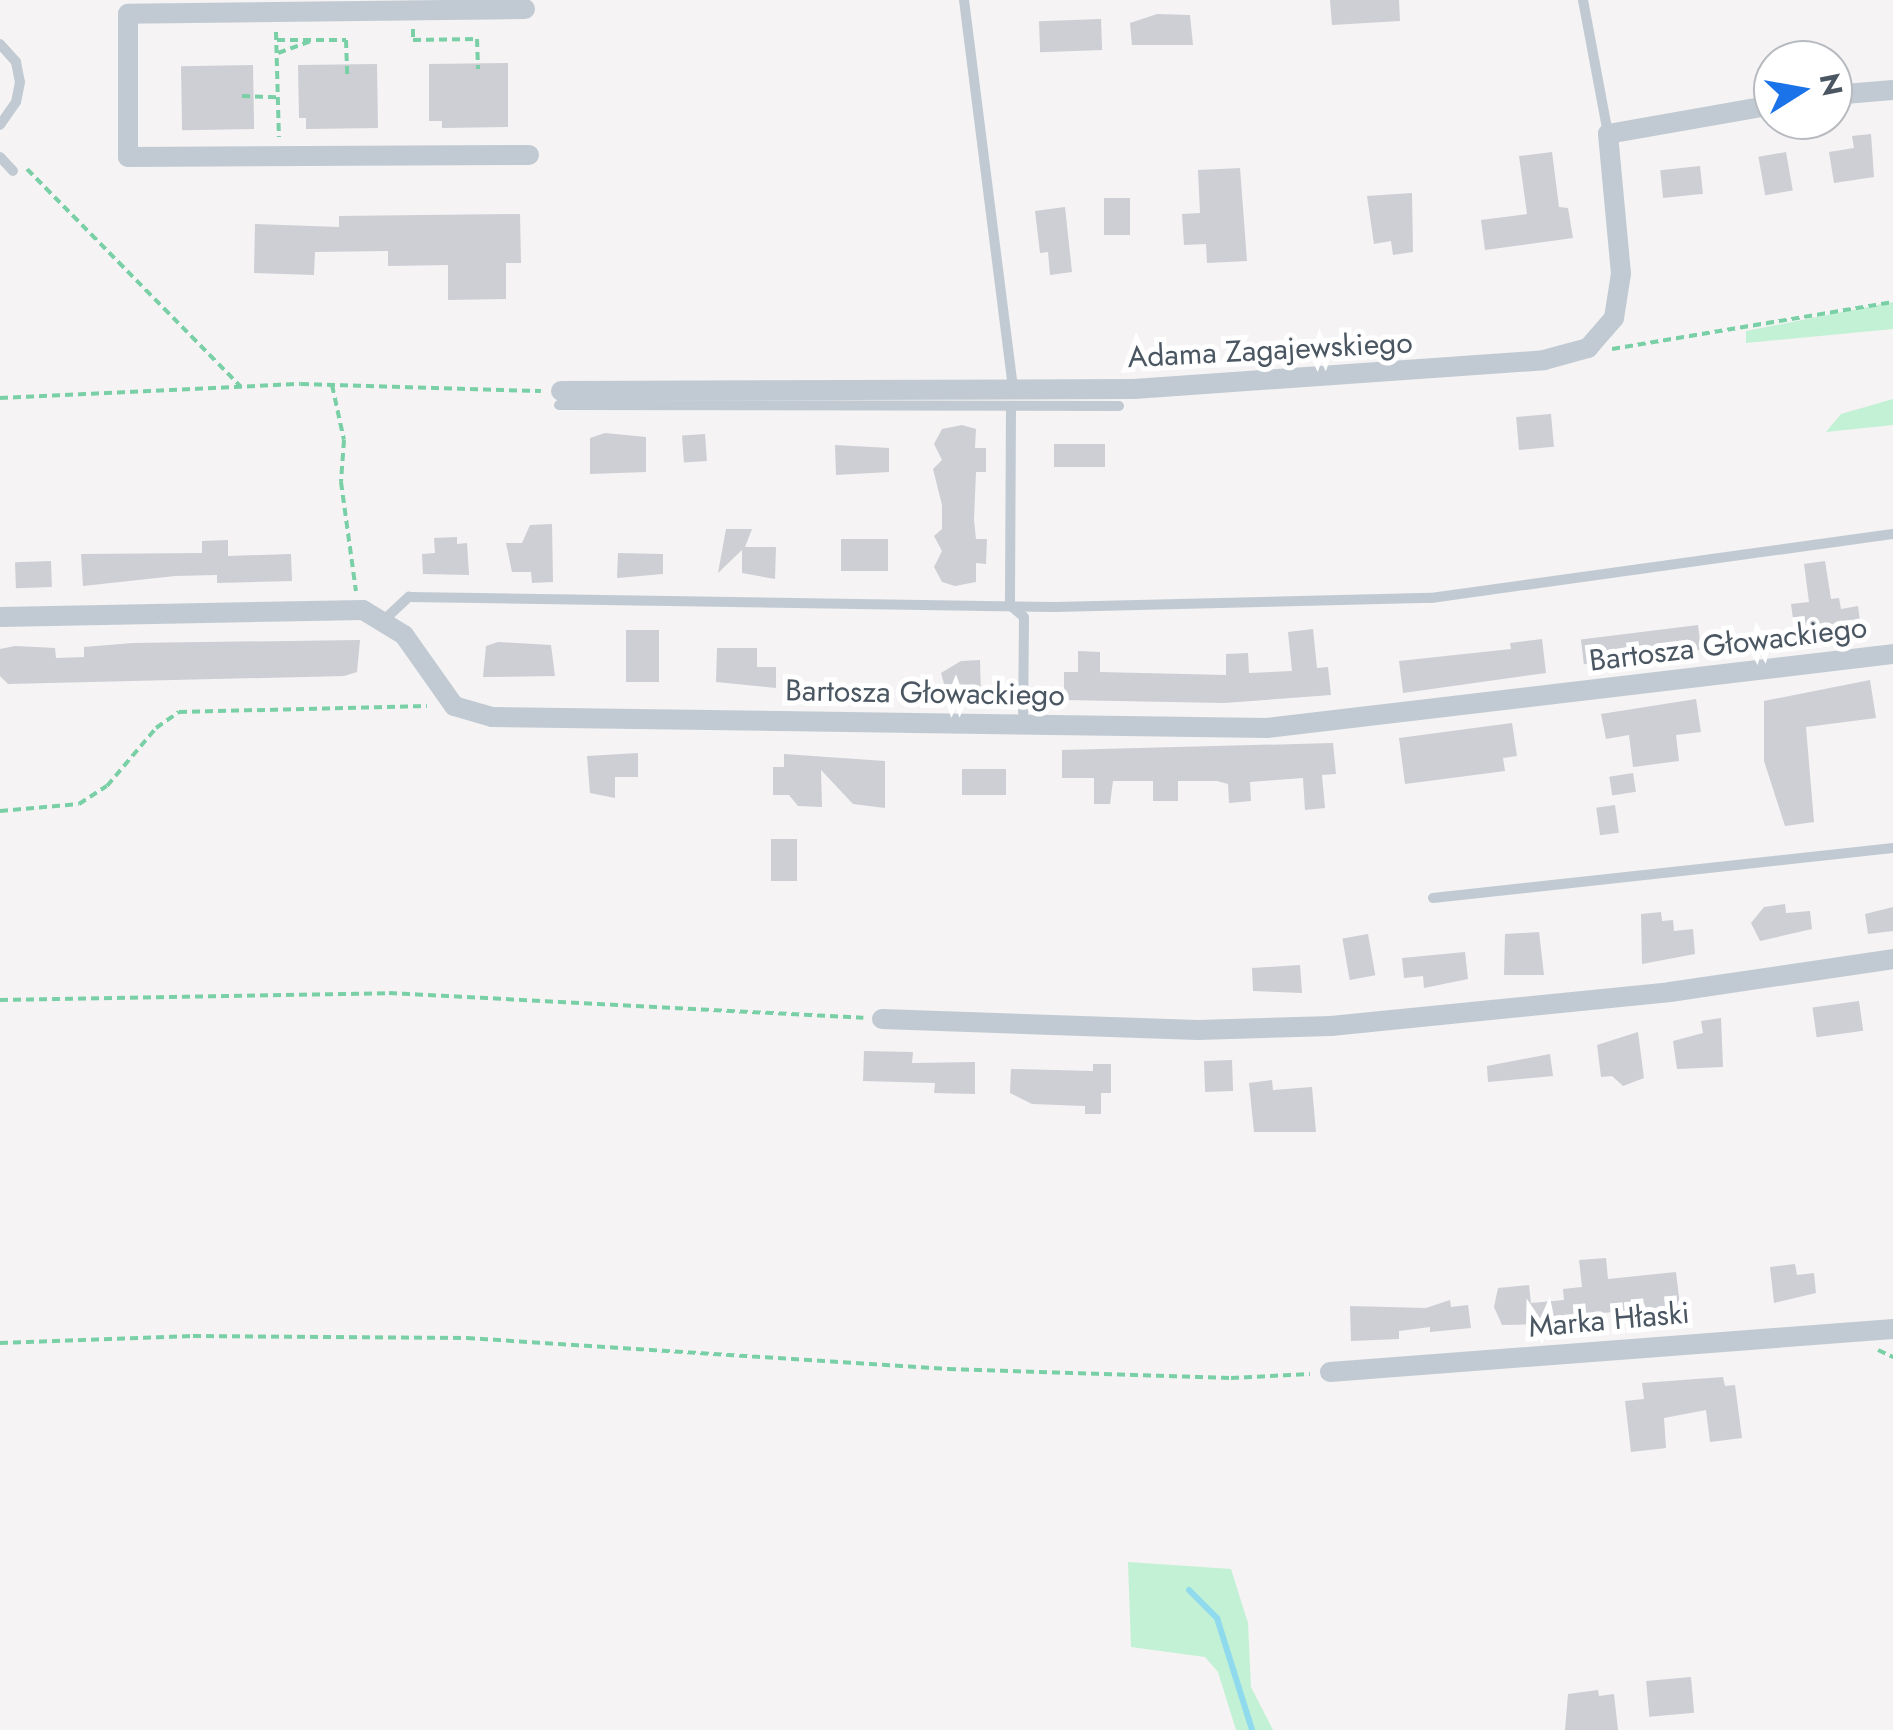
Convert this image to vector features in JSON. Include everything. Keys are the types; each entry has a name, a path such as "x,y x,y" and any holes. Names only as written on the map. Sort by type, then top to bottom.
{"street":[{"path":"526,9 128,14 128,157 530,155"},
{"path":"1853,93 1893,90"},
{"path":"1588,348 1614,318 1621,274 1608,134 1753,109"},
{"name":"Adama Zagajewskiego","path":"560,398 1012,398 1380,376 1544,360 1588,348"},
{"path":"0,617 363,610 385,619 454,706"},
{"name":"Bartosza Głowackiego","path":"454,706 492,717 1023,726 1297,726 1893,654"},
{"path":"882,1020 1180,1030 1316,1026 1670,992 1893,959"},
{"name":"Marka Hłaski","path":"1330,1372 1893,1329"}],"lane":[{"path":"964,0 1012,398 1010,605 1024,617 1023,726"},
{"path":"1582,0 1608,134"},
{"path":"0,44 16,62 20,82 16,102 0,125"},
{"path":"0,157 13,171"},
{"path":"1012,398 1119,406"},
{"path":"385,619 409,597 1251,606 1431,598 1893,534"},
{"path":"1432,898 1893,848"}],"path":[{"path":"412,10 413,40 478,39 478,69"},
{"path":"276,12 280,156"},
{"path":"276,40 346,40 347,75"},
{"path":"276,53 313,40"},
{"path":"242,96 278,97"},
{"path":"28,155 22,164 241,387"},
{"path":"1588,348 1627,350 1893,302"},
{"path":"332,386 344,440 349,571 363,610"},
{"path":"0,398 332,386 560,398"},
{"path":"0,811 79,804 107,786 156,728 179,712 454,706"},
{"path":"0,1000 389,993 882,1020"},
{"path":"0,1343 467,1338 948,1370 1230,1378 1330,1372"}],"green space":[{"path":"1893,302 1893,329 1746,343 1746,331"},
{"path":"1893,399 1893,425 1826,432 1841,414"},
{"path":"1128,1562 1231,1569 1248,1623 1251,1687 1273,1730 1236,1730 1218,1672 1205,1657 1131,1647"}],"building":[{"path":"1330,0 1399,0 1400,21 1332,25"},
{"path":"1157,14 1190,15 1193,45 1132,45 1130,23"},
{"path":"1101,19 1102,50 1040,52 1039,21"},
{"path":"508,63 508,127 442,128 442,121 429,121 429,64"},
{"path":"377,64 378,128 306,129 306,118 299,118 298,65"},
{"path":"253,65 254,129 182,130 181,66"},
{"path":"1871,134 1874,177 1834,183 1829,152 1854,148 1853,136"},
{"path":"1552,152 1559,207 1568,208 1573,238 1485,250 1481,220 1527,214 1519,156"},
{"path":"1786,152 1793,190 1765,195 1758,157"},
{"path":"1700,166 1703,194 1663,198 1660,170"},
{"path":"1240,168 1247,261 1207,263 1206,244 1184,245 1182,214 1200,213 1198,170"},
{"path":"1412,193 1413,252 1393,255 1391,241 1374,244 1367,196"},
{"path":"1104,198 1130,198 1130,235 1104,235"},
{"path":"1065,207 1072,272 1050,275 1048,252 1040,253 1035,211"},
{"path":"520,214 521,263 506,263 506,299 448,300 448,265 388,266 388,251 315,252 314,275 254,273 255,224 339,227 339,216"},
{"path":"1551,414 1554,447 1519,450 1516,417"},
{"path":"962,425 976,429 975,448 986,448 986,472 976,472 974,520 976,539 987,539 986,564 976,563 976,582 955,586 942,582 934,567 942,551 934,536 942,529 942,505 933,469 942,460 934,444 942,429"},
{"path":"605,433 646,437 646,472 590,474 590,438"},
{"path":"705,434 707,461 684,463 682,436"},
{"path":"1054,444 1105,444 1105,467 1054,467"},
{"path":"835,445 889,448 889,472 836,475"},
{"path":"552,524 553,582 532,583 531,572 512,572 506,543 522,543 530,525"},
{"path":"726,529 752,529 745,547 776,547 775,579 742,573 742,550 718,573"},
{"path":"457,537 457,544 467,543 469,575 423,574 422,554 435,553 434,538"},
{"path":"841,539 888,539 888,571 841,571"},
{"path":"228,540 228,556 291,554 292,581 217,583 217,575 175,576 83,586 81,554 202,553 202,541"},
{"path":"618,553 663,554 663,574 617,578"},
{"path":"51,561 52,587 16,588 15,562"},
{"path":"1825,561 1831,599 1839,598 1841,609 1858,606 1862,635 1796,642 1791,604 1809,602 1804,564"},
{"path":"1698,625 1701,650 1584,664 1581,639"},
{"path":"1313,629 1317,668 1328,667 1331,695 1224,703 1064,700 1064,672 1078,672 1078,651 1100,652 1100,672 1226,675 1226,654 1248,653 1249,673 1292,671 1288,632"},
{"path":"626,630 659,630 659,682 626,682"},
{"path":"1542,639 1546,673 1403,693 1399,661 1511,649 1510,643"},
{"path":"360,640 357,672 344,676 8,684 0,676 0,649 15,646 55,648 56,658 84,657 84,647 133,643"},
{"path":"498,642 551,645 555,676 483,677 486,646"},
{"path":"717,648 757,648 757,667 776,667 776,688 716,682"},
{"path":"980,660 981,698 948,698 941,673 961,661"},
{"path":"1870,680 1876,718 1806,727 1814,822 1785,826 1764,761 1764,701"},
{"path":"1696,699 1701,732 1676,735 1679,761 1633,767 1629,735 1606,739 1601,714"},
{"path":"1512,723 1517,756 1503,758 1505,771 1405,784 1399,738"},
{"path":"1333,743 1336,774 1322,775 1325,808 1305,810 1303,778 1250,782 1251,801 1229,803 1228,784 1217,781 1178,781 1178,801 1153,801 1153,781 1113,781 1110,804 1094,804 1094,778 1062,778 1062,750"},
{"path":"638,753 638,777 615,777 615,798 590,793 587,756"},
{"path":"784,754 885,761 885,808 853,804 821,770 822,807 798,806 789,795 773,795 773,767 784,767"},
{"path":"962,769 1006,769 1006,795 962,795"},
{"path":"1633,773 1636,792 1612,796 1609,777"},
{"path":"1615,805 1619,833 1600,835 1596,808"},
{"path":"771,839 797,839 797,881 771,881"},
{"path":"1785,904 1786,913 1810,911 1812,929 1760,941 1751,923 1764,907"},
{"path":"1893,907 1893,931 1868,934 1865,914"},
{"path":"1661,912 1662,921 1673,920 1674,931 1693,929 1695,954 1642,964 1641,914"},
{"path":"1539,932 1544,975 1504,975 1505,934"},
{"path":"1368,934 1375,975 1350,980 1342,939"},
{"path":"1465,952 1468,979 1424,988 1423,976 1404,978 1402,958"},
{"path":"1300,965 1302,993 1253,991 1252,968"},
{"path":"1859,1001 1863,1031 1817,1037 1812,1008"},
{"path":"1721,1018 1723,1067 1677,1069 1673,1041 1703,1033 1701,1021"},
{"path":"1638,1032 1644,1078 1623,1086 1612,1076 1601,1077 1597,1045"},
{"path":"864,1051 913,1052 912,1063 975,1062 975,1094 934,1093 935,1083 863,1081"},
{"path":"1550,1054 1553,1076 1488,1082 1487,1066"},
{"path":"1232,1060 1233,1091 1205,1092 1204,1061"},
{"path":"1093,1064 1111,1064 1111,1093 1101,1093 1101,1114 1085,1114 1085,1106 1032,1104 1010,1093 1011,1069 1093,1071"},
{"path":"1272,1080 1273,1090 1312,1087 1316,1132 1254,1132 1249,1083"},
{"path":"1606,1258 1608,1279 1676,1272 1680,1306 1591,1314 1585,1323 1502,1325 1494,1307 1498,1288 1529,1285 1531,1303 1564,1300 1563,1289 1582,1287 1579,1260"},
{"path":"1795,1264 1797,1275 1814,1273 1816,1293 1774,1303 1770,1267"},
{"path":"1450,1300 1451,1307 1468,1305 1471,1328 1430,1332 1430,1327 1399,1331 1399,1339 1351,1341 1350,1306 1426,1308"},
{"path":"1723,1377 1725,1386 1735,1385 1742,1438 1710,1442 1706,1410 1664,1418 1666,1448 1631,1452 1625,1401 1644,1399 1642,1383"},
{"path":"1691,1677 1694,1713 1649,1717 1646,1681"},
{"path":"1598,1690 1599,1696 1614,1694 1618,1730 1565,1730 1568,1694"}],"waterway":[{"path":"1189,1590 1217,1618 1252,1730"}]}
